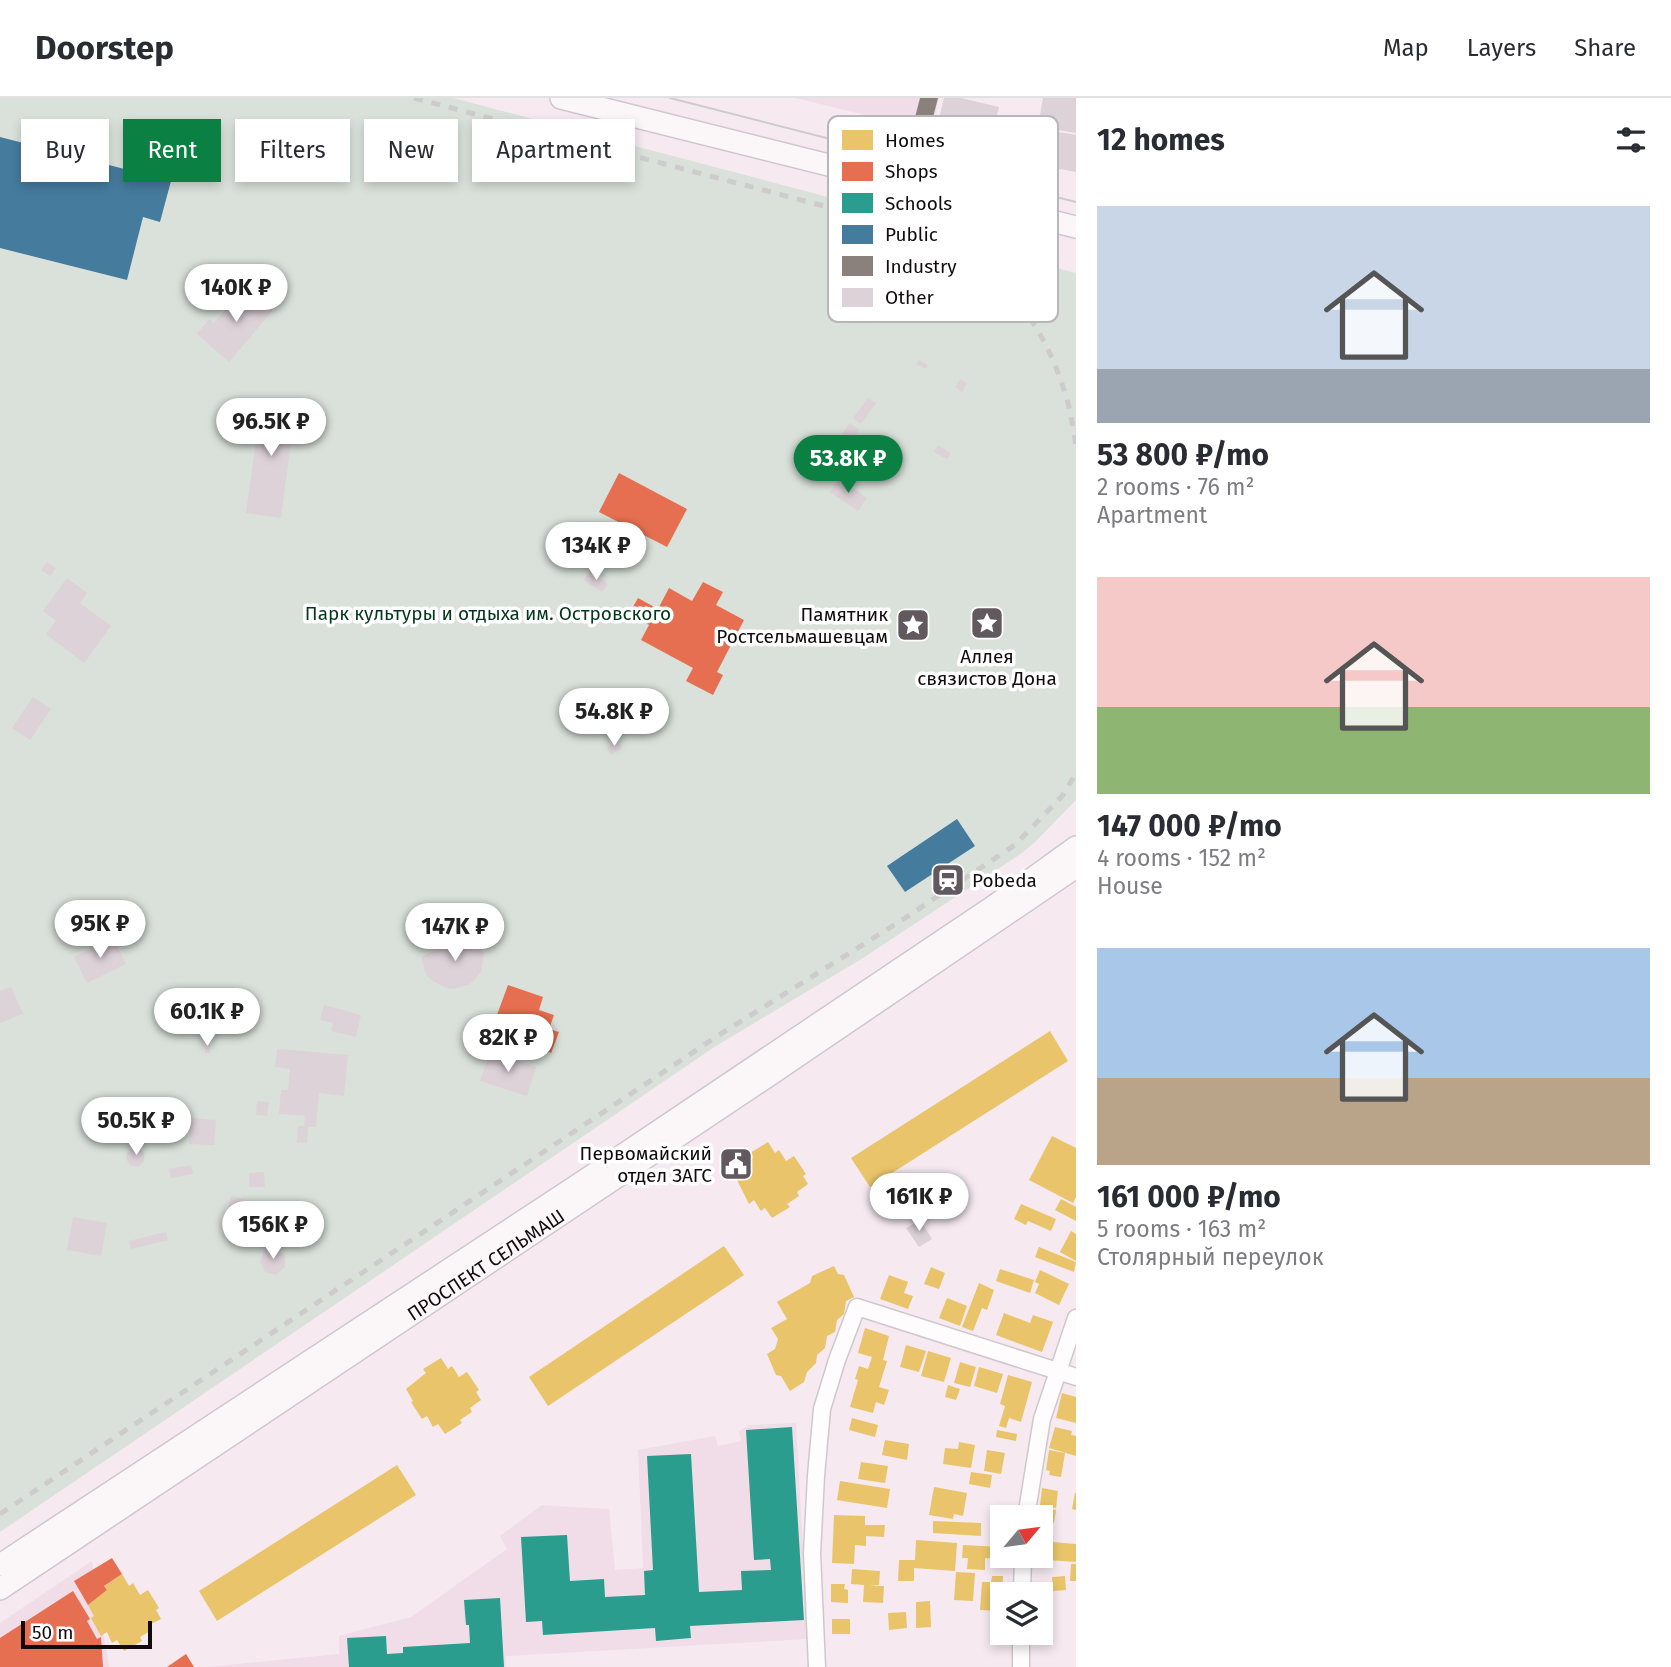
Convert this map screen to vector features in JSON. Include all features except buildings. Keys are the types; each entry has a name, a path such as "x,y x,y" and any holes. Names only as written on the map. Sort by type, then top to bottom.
{"main road":[{"path":"561,98 828,165"},
{"path":"1058,223 1076,228"},
{"name":"ПРОСПЕКТ СЕЛЬМАШ","path":"0,1565 596,1173 1076,847"},
{"name":"ПРОСПЕКТ СЕЛЬМАШ","path":"0,1589 746,1091 1076,867"}],"street":[{"path":"817,1667 812,1553 822,1409 837,1360 858,1307 1076,1377"},
{"path":"1028,1505 1042,1419 1076,1318"},
{"path":"1021,1645 1021,1667"}],"shaded area":[{"path":"795,98 939,98 935,116 869,116"},
{"path":"796,1423 808,1639 506,1656 506,1667 208,1667 339,1654 339,1636 411,1617 507,1549 500,1536 542,1505 609,1509 615,1570 643,1568 638,1450 715,1436 718,1446 741,1441 739,1431 749,1425"},
{"path":"92,1561 109,1667 0,1667 0,1623"}],"green space":[{"name":"Парк культуры и отдыха им. Островского","path":"0,98 453,98 533,119 472,119 472,182 635,182 635,146 828,197 828,322 1058,322 1058,268 1076,273 1076,800 1022,853 863,958 716,1046 0,1532"}],"tram line":[{"path":"670,98 828,138"},
{"path":"1058,197 1076,202"}],"railway":[{"path":"414,98 828,207"},
{"path":"1033,322 1056,367 1065,393 1076,447"},
{"path":"0,1514 719,1035 899,922 1015,845 1063,795 1076,773"}],"place":[{"name":"Аллея связистов Дона","path":"987,623"},
{"name":"Памятник Ростсельмашевцам","path":"913,625"},
{"name":"Pobeda","path":"948,880"},
{"name":"Первомайский отдел ЗАГС","path":"736,1164"}]}
